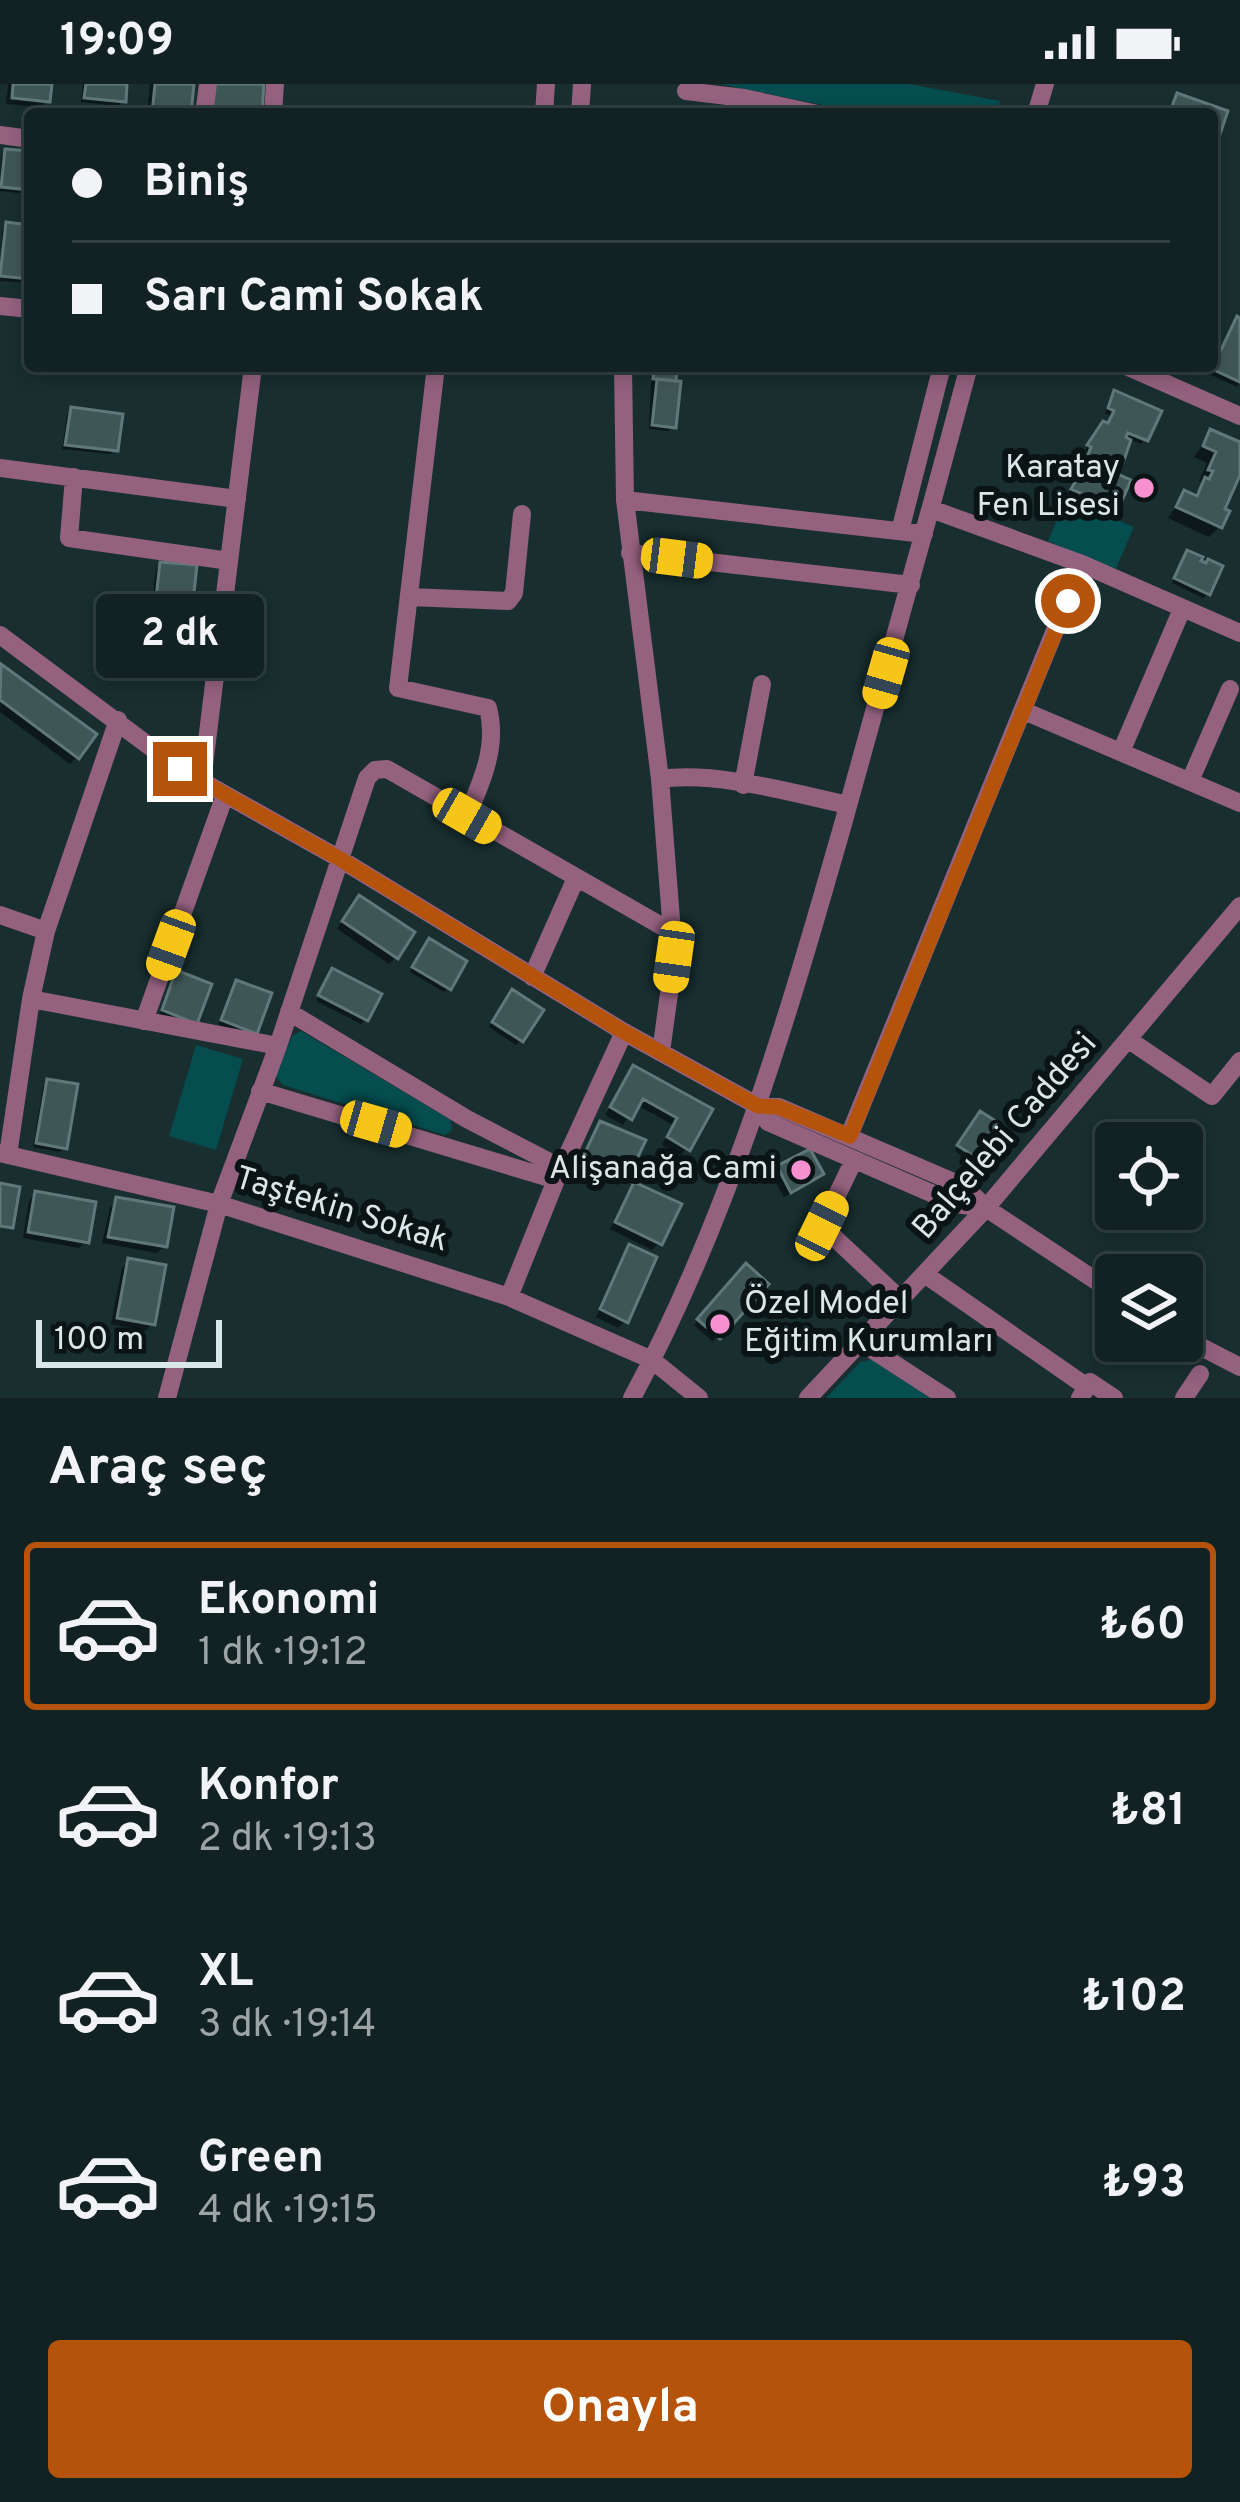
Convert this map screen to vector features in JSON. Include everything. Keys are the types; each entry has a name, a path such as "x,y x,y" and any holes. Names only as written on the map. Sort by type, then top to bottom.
{"street":[{"path":"686,87 790,108"},
{"path":"202,782 252,372"},
{"path":"435,372 398,688 488,708 493,726 486,772 467,816"},
{"path":"622,372 625,500 660,779 674,957 661,1052"},
{"path":"900,531 940,372"},
{"path":"632,1398 758,1106 911,586 967,372"},
{"path":"1140,372 1240,416"},
{"path":"0,468 237,499"},
{"path":"74,477 70,538 229,560"},
{"path":"625,500 925,534"},
{"path":"931,509 1082,564 1240,633"},
{"path":"409,597 508,601 514,593 522,514"},
{"path":"630,553 911,586"},
{"path":"850,1136 1082,564"},
{"path":"1121,752 1182,609"},
{"path":"0,635 202,782 340,859 624,1032 758,1106 778,1107 965,1187 986,1208 1095,1280"},
{"path":"743,785 762,684"},
{"path":"1190,781 1230,689"},
{"path":"1024,711 1240,803"},
{"path":"4,1154 46,931 118,720"},
{"path":"166,1398 220,1204 367,778 375,770 387,770 672,932"},
{"path":"660,779 680,776 848,805"},
{"path":"144,1021 226,795"},
{"path":"532,977 576,878"},
{"name":"Balçelebi Caddesi","path":"808,1398 986,1208 1240,906"},
{"path":"0,915 46,931"},
{"path":"31,999 278,1046"},
{"path":"289,1012 559,1174"},
{"path":"509,1297 624,1032"},
{"path":"1129,1040 1212,1096 1240,1061"},
{"path":"260,1091 559,1174"},
{"path":"758,1106 769,1122 956,1204 986,1208"},
{"path":"453,1146 467,1119"},
{"name":"Taştekin Sokak","path":"4,1154 220,1204 509,1297 652,1360 699,1398"},
{"path":"854,1160 822,1226 901,1300"},
{"path":"926,1275 1083,1393 1090,1382 1114,1398"},
{"path":"862,1342 947,1398"},
{"path":"1203,1348 1240,1367"},
{"path":"1184,1398 1200,1374"}],"shaded area":[{"path":"720,84 909,84 1000,101 998,108 838,108"},
{"path":"1066,498 1134,527 1115,571 1048,541"},
{"path":"301,1031 451,1120 452,1130 445,1135 283,1085 275,1076 292,1036"},
{"path":"196,1045 243,1059 216,1150 169,1136"},
{"path":"877,1358 938,1398 826,1398 860,1362"}],"building":[{"path":"13,84 52,84 50,102 12,98"},
{"path":"86,84 127,84 126,102 84,98"},
{"path":"155,84 194,84 192,108 153,108"},
{"path":"211,84 264,84 262,108 210,108"},
{"path":"1177,93 1228,111 1218,140 1218,108 1171,108"},
{"path":"5,149 24,151 24,189 1,187"},
{"path":"6,222 24,224 24,278 0,276"},
{"path":"1237,316 1240,382 1218,372 1218,356"},
{"path":"654,372 677,372 676,381 653,379"},
{"path":"657,379 681,381 676,428 652,425"},
{"path":"1114,390 1162,411 1148,441 1128,433 1126,437 1131,440 1123,463 1111,471 1131,480 1118,510 1071,489 1080,473 1086,475 1091,462 1086,460 1091,447 1087,445 1114,411 1108,408"},
{"path":"71,407 123,414 118,451 65,445"},
{"path":"1210,429 1240,442 1240,475 1222,528 1176,507 1184,490 1197,496 1213,471 1208,470 1216,452 1203,446"},
{"path":"1187,550 1203,557 1201,561 1223,566 1210,595 1174,578"},
{"path":"160,562 197,565 191,620 154,616"},
{"path":"1,664 97,734 79,759 0,700"},
{"path":"359,895 415,932 398,959 342,921"},
{"path":"429,938 467,961 451,990 412,967"},
{"path":"332,968 382,994 368,1021 318,995"},
{"path":"176,970 212,984 197,1024 162,1010"},
{"path":"236,980 272,993 257,1034 221,1020"},
{"path":"512,989 544,1010 523,1042 492,1022"},
{"path":"633,1065 713,1109 690,1151 667,1137 677,1118 643,1099 632,1120 610,1107"},
{"path":"47,1079 78,1084 67,1149 36,1143"},
{"path":"980,1111 1005,1127 982,1162 957,1145"},
{"path":"600,1121 646,1140 627,1180 582,1159"},
{"name":"Alişanağa Cami","path":"810,1149 824,1174 791,1193 777,1166"},
{"path":"634,1182 682,1204 662,1245 615,1222"},
{"path":"0,1183 20,1187 13,1228 0,1226"},
{"path":"35,1191 96,1202 89,1243 28,1232"},
{"path":"116,1197 174,1207 167,1247 108,1237"},
{"path":"629,1244 657,1257 628,1323 600,1309"},
{"path":"128,1258 166,1265 155,1325 117,1318"},
{"path":"746,1263 769,1284 720,1339 697,1319"}],"place":[{"name":"Karatay Fen Lisesi","path":"1144,488"},
{"name":"Alişanağa Cami","path":"801,1170"},
{"name":"Özel Model Eğitim Kurumları","path":"720,1324"}],"route":[{"path":"180,769 758,1106 778,1107 850,1136 1068,601"}]}
